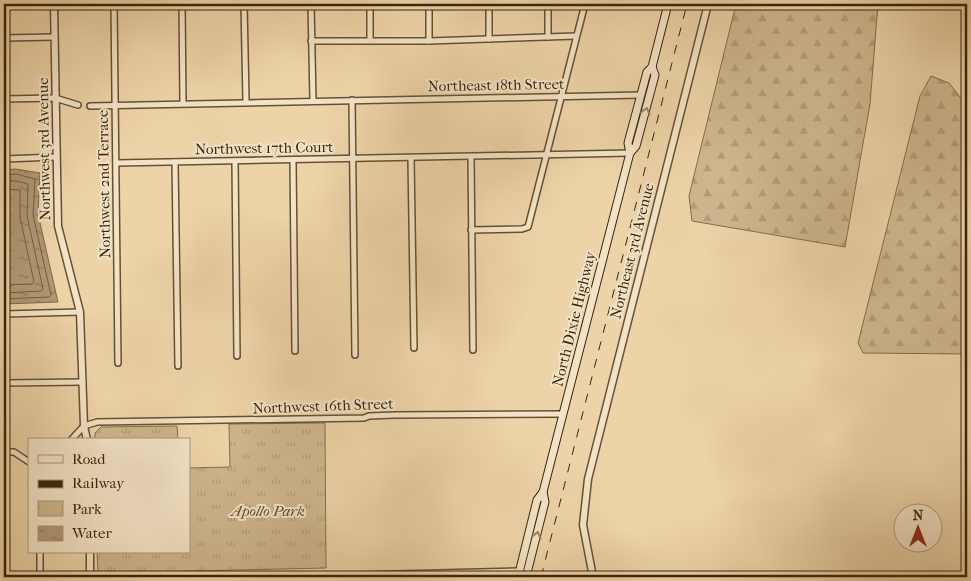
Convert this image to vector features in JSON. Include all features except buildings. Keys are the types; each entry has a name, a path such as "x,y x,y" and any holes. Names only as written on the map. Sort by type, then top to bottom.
{"main road":[{"name":"North Dixie Highway","path":"518,574 537,500 543,492 630,153 628,143 647,72 652,67 668,4"},
{"name":"North Dixie Highway","path":"630,153 636,146 655,75 652,67"},
{"name":"North Dixie Highway","path":"526,577 545,502 543,492"}],"street":[{"name":"Northwest 3rd Avenue","path":"54,4 54,98 58,226 80,312 84,426 87,438"},
{"name":"Northwest 2nd Terrace","path":"114,4 118,363"},
{"path":"182,4 183,102"},
{"path":"244,4 246,101"},
{"path":"311,4 313,101"},
{"path":"370,4 370,40"},
{"path":"429,4 429,41"},
{"path":"489,4 489,38"},
{"path":"548,4 548,38"},
{"path":"471,230 522,229 528,227 585,4"},
{"name":"Northeast 3rd Avenue","path":"593,577 584,540 584,506 608,397 708,4"},
{"path":"311,41 429,41 576,36"},
{"path":"4,38 54,38"},
{"name":"Northeast 18th Street","path":"90,106 183,102 641,95"},
{"path":"4,99 54,98 78,105"},
{"path":"352,100 355,355"},
{"name":"Northwest 17th Court","path":"116,163 471,158 630,153"},
{"path":"4,159 56,157"},
{"path":"411,158 414,348"},
{"path":"471,158 472,350"},
{"path":"235,161 237,356"},
{"path":"293,161 295,351"},
{"path":"175,162 178,366"},
{"path":"4,314 80,312"},
{"path":"4,383 83,382"},
{"name":"Northwest 16th Street","path":"84,426 97,422 154,423 364,418 369,416 395,415 563,414"},
{"path":"73,438 84,426"},
{"path":"4,452 14,452 28,461"},
{"path":"40,554 40,577"},
{"path":"90,554 90,577"},
{"path":"274,577 518,574"}],"green space":[{"path":"736,4 878,4 870,104 845,247 692,221 689,196"},
{"path":"931,76 949,83 967,106 967,354 863,353 858,343 920,96"},
{"name":"Apollo Park","path":"325,423 326,568 102,573 98,571 97,554 190,554 190,468 230,467 229,424"},
{"path":"177,426 178,438 95,438 95,433 101,427"}],"water":[{"path":"16,169 40,173 38,214 58,302 4,304 4,170"}],"railway":[{"path":"541,577 687,4"}]}
